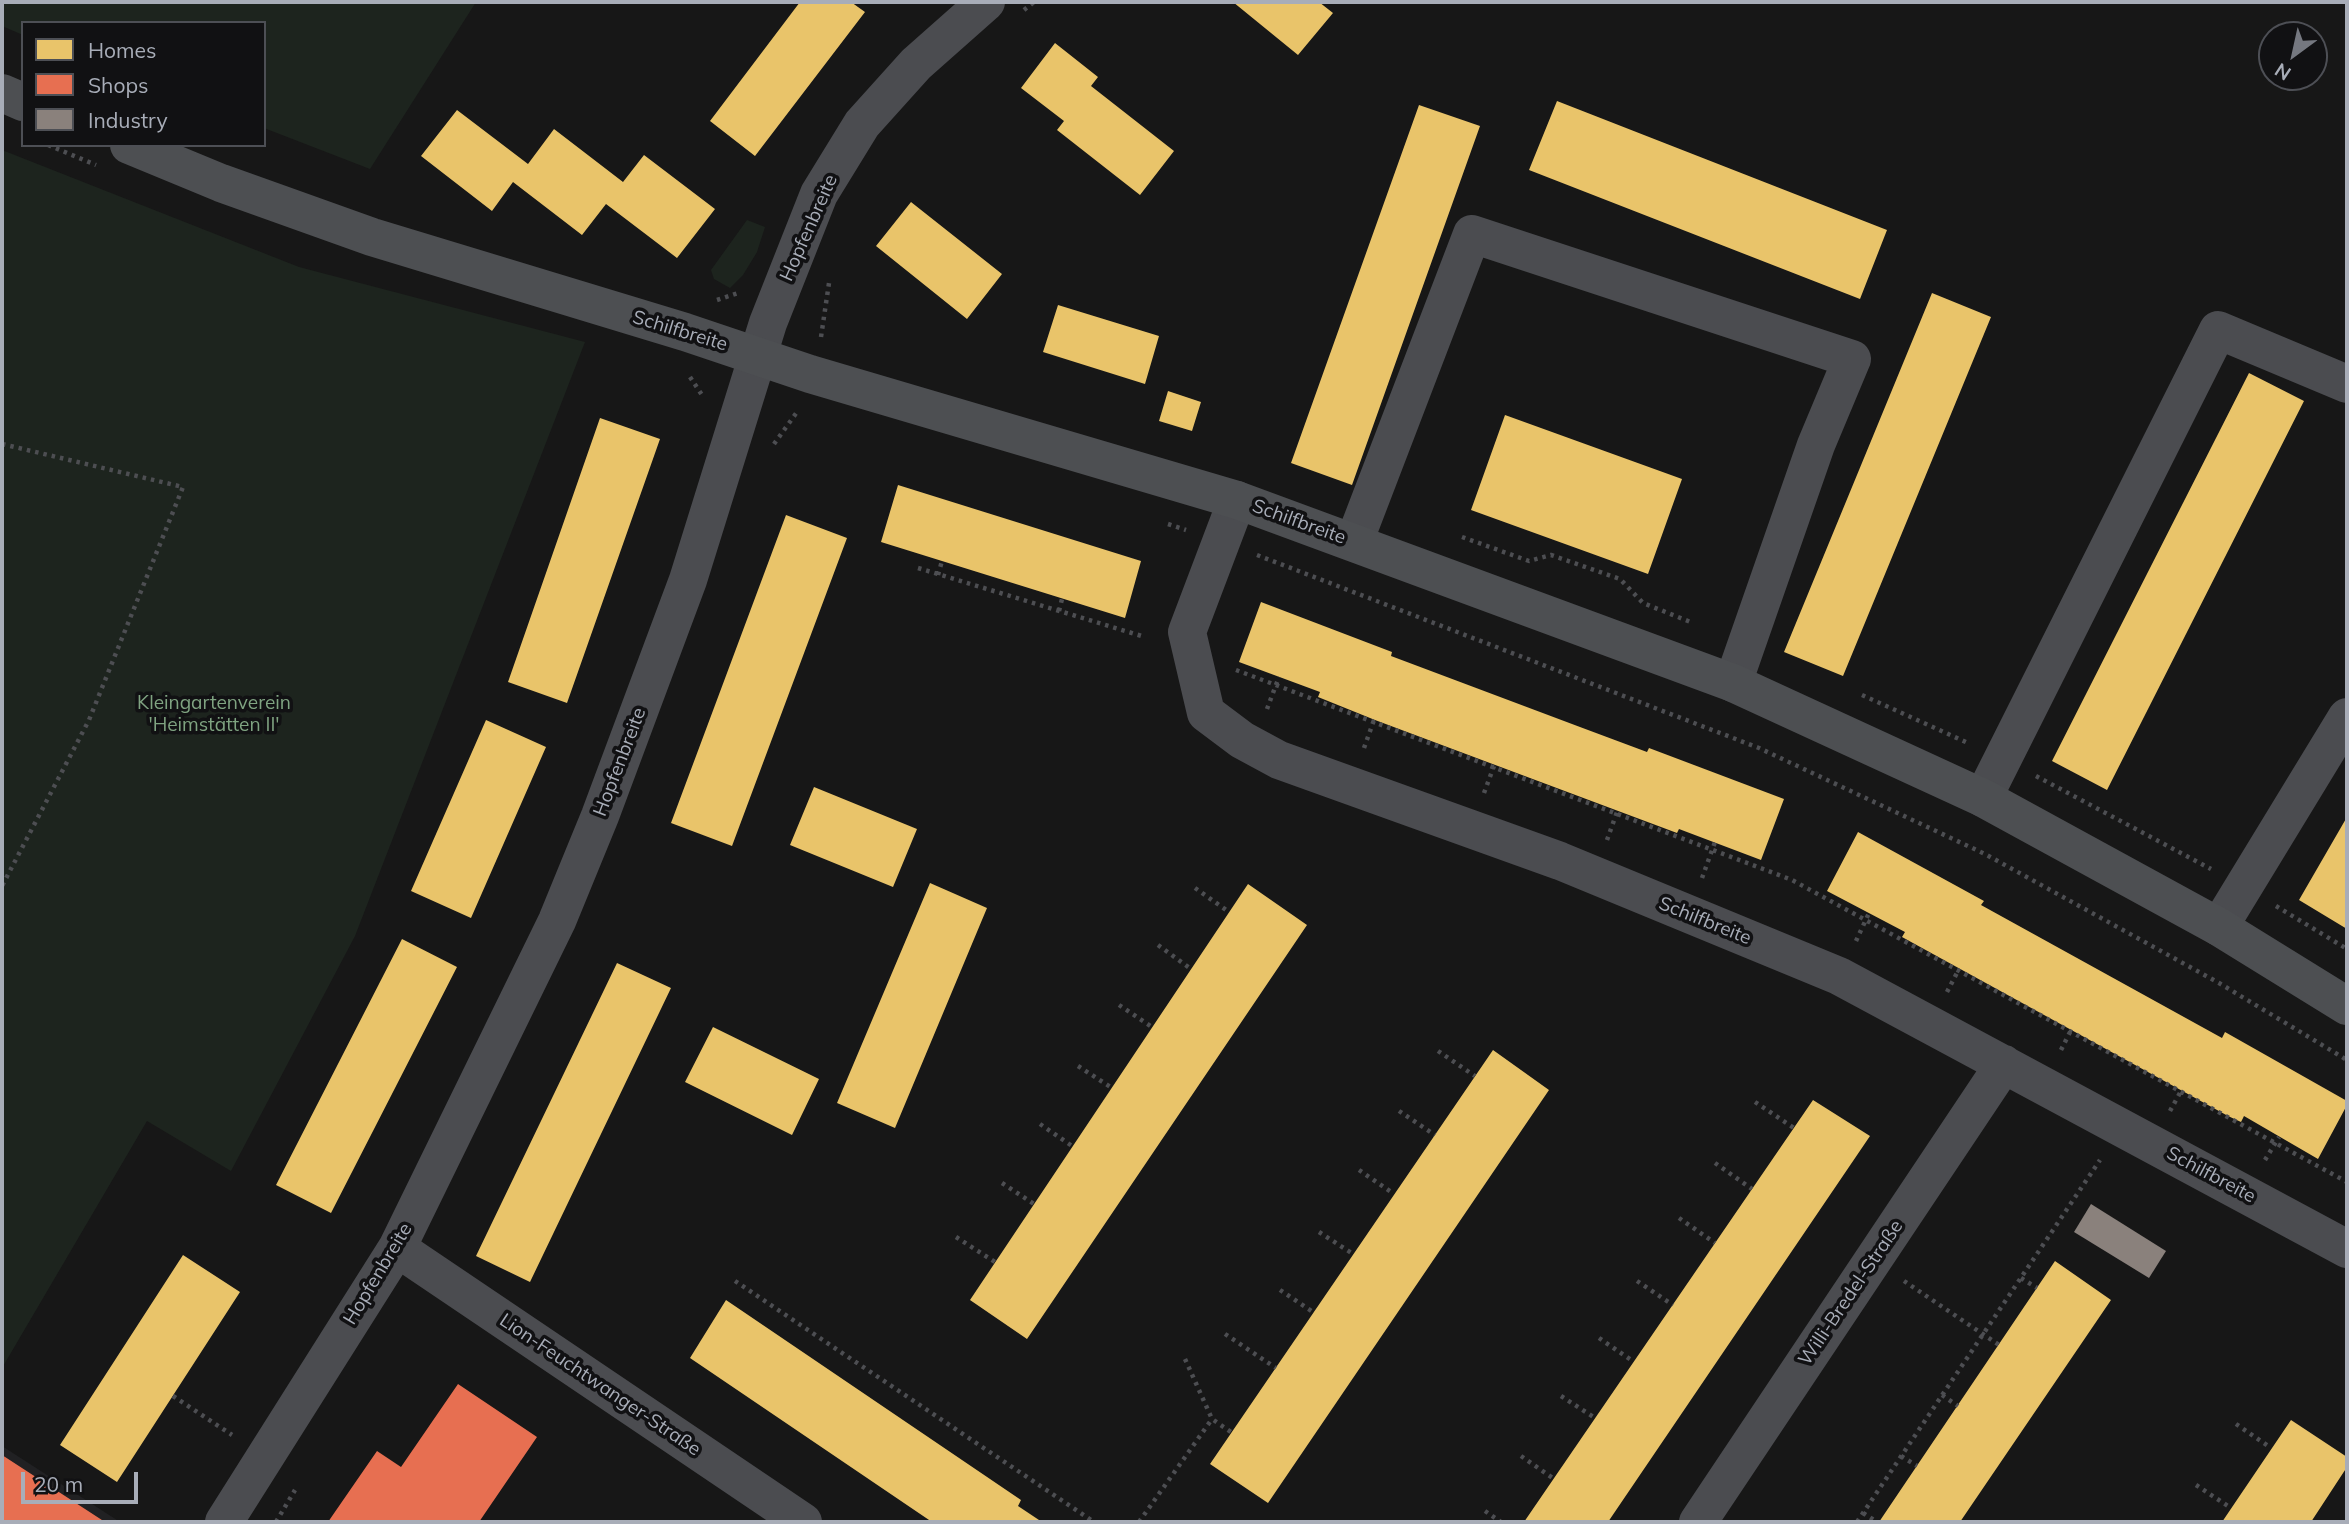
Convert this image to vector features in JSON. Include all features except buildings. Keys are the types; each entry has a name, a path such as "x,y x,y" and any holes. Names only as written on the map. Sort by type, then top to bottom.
{"main road":[{"path":"2,93 21,101"},
{"name":"Schilfbreite","path":"134,147 221,183 372,237 810,374 1237,500 1732,683 1983,799 2219,927 2347,1006"}],"street":[{"name":"Hopfenbreite","path":"224,1522 397,1248 557,921 688,580 768,323 820,194 862,124 916,64 1001,10"},
{"path":"1354,542 1472,234 1852,359 1816,445 1732,683"},
{"path":"1983,799 2218,330 2347,384"},
{"name":"Schilfbreite","path":"1237,500 1187,632 1206,713 1242,740 1279,760 1560,861 1839,976 2347,1249"},
{"path":"2219,927 2347,717"},
{"name":"Willi-Bredel-Straße","path":"1698,1522 2004,1064"},
{"name":"Lion-Feuchtwanger-Straße","path":"397,1248 803,1522"}],"path":[{"path":"1001,10 1034,2"},
{"path":"821,340 830,279"},
{"path":"685,370 702,392 703,404"},
{"path":"793,408 800,408"},
{"path":"2,444 183,487 89,720 2,886"},
{"path":"1155,520 1220,541 1759,748 1985,855 2219,983 2347,1060"},
{"path":"939,575 942,561"},
{"path":"918,568 1145,637"},
{"path":"1059,611 1062,599"},
{"path":"1192,654 1792,880 2347,1182"},
{"path":"1263,721 1279,677"},
{"path":"1360,759 1374,721"},
{"path":"1480,804 1494,766"},
{"path":"1603,850 1617,812"},
{"path":"1698,887 1715,842"},
{"path":"1195,888 1229,912"},
{"path":"1851,951 1869,913"},
{"path":"1158,945 1191,969"},
{"path":"1943,1000 1958,969"},
{"path":"1119,1004 1152,1027"},
{"path":"2056,1060 2071,1031"},
{"path":"1438,1051 1475,1076"},
{"path":"1079,1066 1112,1088"},
{"path":"2164,1122 2181,1091"},
{"path":"1755,1102 1794,1128"},
{"path":"1399,1111 1435,1135"},
{"path":"1040,1124 1072,1146"},
{"path":"1857,1522 2122,1127"},
{"path":"2264,1162 2279,1136"},
{"path":"1715,1163 1752,1189"},
{"path":"1359,1170 1394,1194"},
{"path":"1002,1182 1034,1204"},
{"path":"1679,1218 1715,1243"},
{"path":"1319,1232 1353,1254"},
{"path":"956,1237 995,1262"},
{"path":"1874,1260 1999,1345"},
{"path":"2021,1278 2037,1288"},
{"path":"1637,1281 1673,1305"},
{"path":"735,1282 1094,1522"},
{"path":"1280,1290 1313,1312"},
{"path":"1224,1334 1276,1368"},
{"path":"1599,1338 1634,1362"},
{"path":"1185,1359 1212,1419 1231,1432"},
{"path":"1561,1395 1595,1419"},
{"path":"1942,1395 1958,1406"},
{"path":"173,1396 239,1439"},
{"path":"1139,1522 1212,1419"},
{"path":"2236,1424 2272,1448"},
{"path":"1521,1456 1554,1479"},
{"path":"1901,1456 1917,1466"},
{"path":"2196,1485 2231,1508"},
{"path":"1485,1511 1501,1522"},
{"path":"1863,1513 1877,1522"}],"shaded area":[{"path":"2,1446 120,1522 2,1522"}],"green space":[{"path":"2,2 476,2 370,169 266,129 266,21 21,21 21,34 2,26"},
{"name":"Kleingartenverein 'Heimstätten II'","path":"2,150 299,267 585,342 355,936 231,1171 147,1121 2,1368"},
{"path":"747,220 765,227 757,252 743,275 730,288 714,279 711,270"}]}
